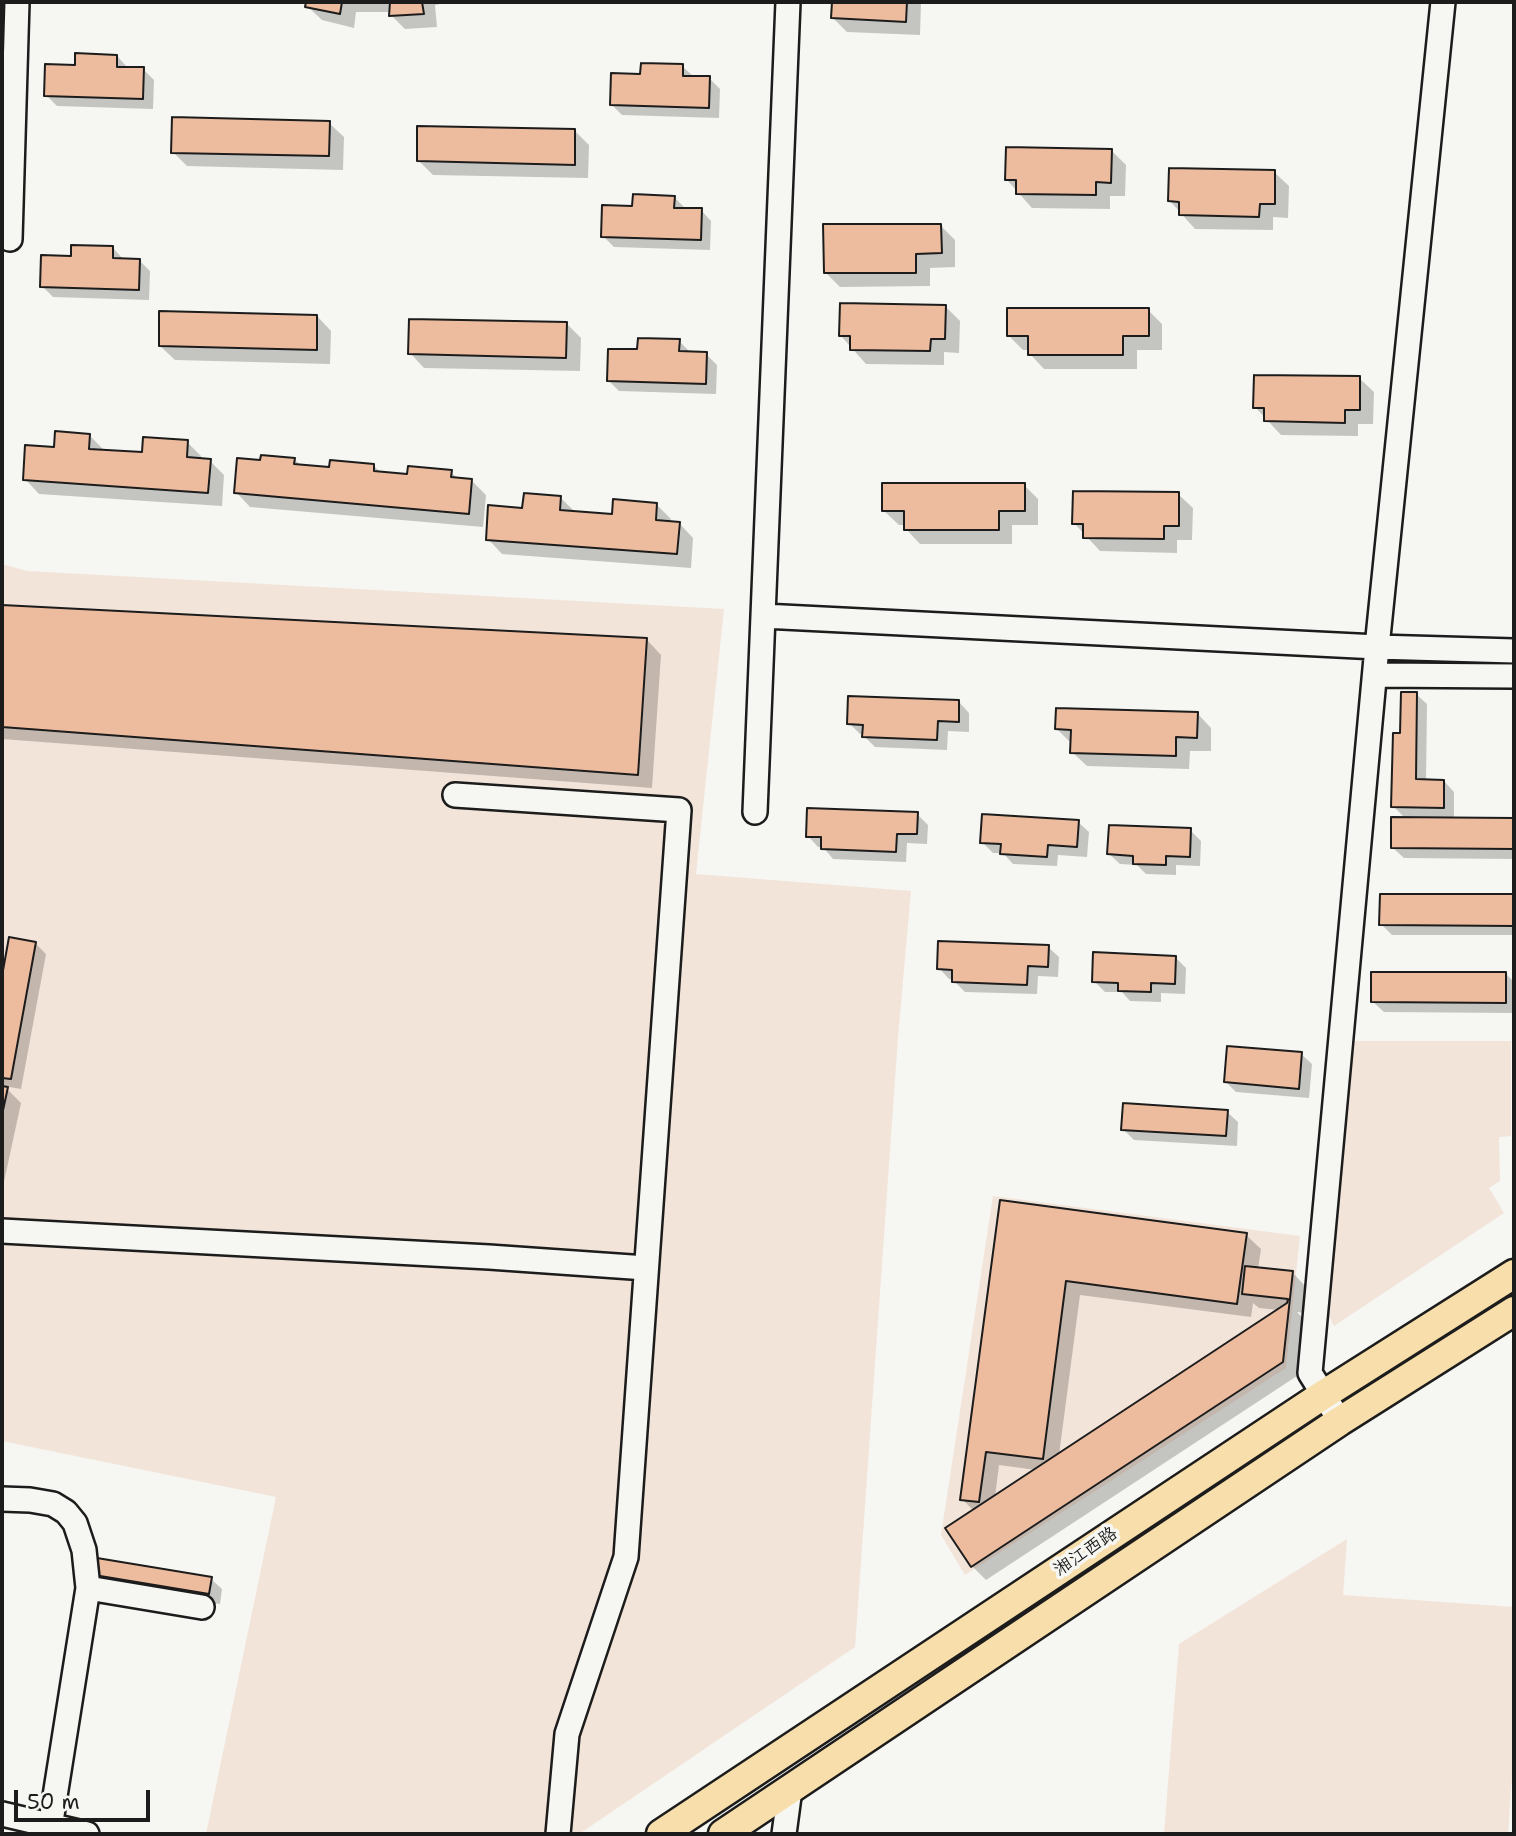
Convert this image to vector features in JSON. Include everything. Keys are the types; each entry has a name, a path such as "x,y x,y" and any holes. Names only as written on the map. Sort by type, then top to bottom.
{"main road":[{"name":"湘江西路","path":"661,1834 1323,1395 1514,1274"},
{"name":"湘江西路","path":"723,1834 1340,1421 1514,1311"}],"street":[{"path":"10,239 18,2"},
{"path":"755,812 788,2"},
{"path":"1340,1421 1310,1373 1377,647 1443,2"},
{"path":"763,616 1377,647 1514,651"},
{"path":"1375,675 1514,676"},
{"path":"455,794 679,810 626,1557 566,1734 558,1834"},
{"path":"2,1231 489,1256 646,1268"},
{"path":"2,1499 53,1504 66,1512 75,1522 84,1550 88,1588 50,1830"},
{"path":"88,1588 202,1607"},
{"path":"784,1834 790,1789"},
{"path":"2,1814 50,1830 87,1834"}],"shaded area":[{"path":"2,564 27,571 724,609 696,874 911,891 898,1037 855,1647 579,1834 206,1834 276,1497 2,1441"},
{"path":"1353,1041 1511,1041 1511,1136 1499,1137 1500,1181 1489,1188 1504,1213 1334,1326 1325,1309"},
{"path":"993,1196 1300,1236 1286,1368 965,1575 941,1535"},
{"path":"1347,1539 1343,1595 1514,1607 1514,1745 1508,1834 1164,1834 1179,1644"}],"building":[{"path":"306,2 342,2 340,14 305,7"},
{"path":"390,2 422,2 424,14 389,16"},
{"path":"832,2 907,2 906,22 831,18"},
{"path":"75,53 117,55 117,67 144,67 143,99 44,96 45,64 75,65"},
{"path":"641,63 683,64 683,76 710,76 709,108 610,105 611,73 640,74"},
{"path":"172,117 330,121 329,156 171,153"},
{"path":"417,126 575,129 575,165 417,161"},
{"path":"1006,147 1112,149 1111,183 1096,182 1096,195 1016,194 1016,180 1005,180"},
{"path":"1169,168 1275,170 1275,204 1260,204 1259,217 1179,215 1179,202 1168,201"},
{"path":"633,194 675,196 674,208 702,208 701,240 601,237 602,205 632,206"},
{"path":"823,224 941,224 942,253 916,254 916,273 824,273"},
{"path":"71,245 113,246 113,258 140,259 139,290 40,287 41,255 71,256"},
{"path":"840,303 946,305 945,339 931,339 930,351 850,350 850,336 839,336"},
{"path":"1007,308 1149,308 1149,336 1123,336 1123,355 1028,355 1028,336 1007,336"},
{"path":"159,311 317,315 317,350 159,346"},
{"path":"409,319 567,322 566,358 408,354"},
{"path":"638,338 680,339 679,351 707,352 706,384 607,381 608,349 637,349"},
{"path":"1254,375 1360,376 1360,410 1345,410 1345,423 1264,421 1264,408 1253,408"},
{"path":"55,431 90,434 89,449 142,452 143,437 188,440 187,457 211,459 208,493 23,480 25,445 54,447"},
{"path":"261,455 295,458 294,464 329,467 330,460 374,464 374,471 407,474 408,466 452,470 451,477 472,479 469,514 234,493 237,458 260,460"},
{"path":"882,483 1025,483 1025,511 999,511 999,530 904,530 904,511 882,511"},
{"path":"1073,491 1179,492 1179,526 1164,526 1164,539 1083,538 1083,524 1072,524"},
{"path":"524,493 561,496 560,510 612,514 613,499 657,503 656,520 680,522 677,554 486,540 488,505 522,508"},
{"path":"2,605 647,638 638,775 2,727"},
{"path":"1401,692 1417,692 1416,779 1444,780 1444,808 1391,807 1393,733 1400,733"},
{"path":"848,696 959,700 959,722 938,721 937,740 862,737 863,725 847,724"},
{"path":"1056,708 1198,712 1197,738 1176,737 1176,756 1070,753 1071,730 1055,729"},
{"path":"807,808 918,812 917,834 897,834 896,852 821,849 821,837 806,837"},
{"path":"982,814 1079,820 1077,847 1048,845 1047,857 1000,854 1001,844 980,843"},
{"path":"1391,817 1514,818 1514,849 1391,848"},
{"path":"1109,825 1191,828 1190,857 1166,856 1166,865 1133,864 1133,856 1107,854"},
{"path":"1380,894 1514,894 1514,926 1379,925"},
{"path":"9,937 36,942 11,1079 2,1078 2,976"},
{"path":"938,941 1049,945 1048,967 1028,966 1027,985 952,982 952,970 937,969"},
{"path":"1093,952 1176,956 1175,984 1151,983 1151,992 1118,991 1118,983 1092,982"},
{"path":"1371,972 1506,972 1506,1003 1371,1002"},
{"path":"1227,1046 1302,1052 1299,1089 1224,1082"},
{"path":"2,1086 8,1087 2,1115"},
{"path":"1123,1103 1228,1110 1226,1136 1121,1130"},
{"path":"1000,1200 1247,1233 1237,1304 1066,1281 1043,1459 986,1452 979,1502 960,1500"},
{"path":"1245,1266 1293,1271 1283,1362 971,1567 945,1528 1287,1303 1288,1299 1242,1294"},
{"path":"97,1558 212,1577 209,1594 94,1575"}]}
